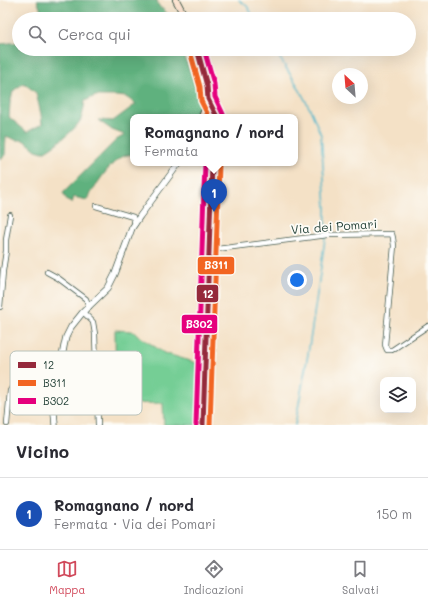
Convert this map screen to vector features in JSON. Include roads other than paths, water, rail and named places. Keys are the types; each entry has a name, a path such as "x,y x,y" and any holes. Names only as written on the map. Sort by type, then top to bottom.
{"main road":[{"path":"176,0 182,12"},
{"path":"199,56 207,86 208,99 215,114"},
{"path":"203,114 208,99"},
{"path":"203,425 212,166"}],"street":[{"path":"63,351 66,337 71,327 83,312 108,288 115,274 132,228 177,166"},
{"path":"96,206 133,217 135,224"},
{"path":"0,307 6,240 10,215"},
{"name":"Via dei Pomari","path":"209,250 328,235 392,234 394,238 394,246 385,345 387,350 392,350 428,326"},
{"path":"47,272 86,298 89,307"},
{"path":"83,312 92,322 95,334 96,351"},
{"path":"7,424 10,391"},
{"path":"54,415 55,425"},
{"path":"98,415 98,425"}],"waterway":[{"path":"239,0 247,6 251,12"},
{"path":"278,56 311,111 321,135 326,208 325,239 308,354 295,425"}],"place":[{"name":"Romagnano / nord","path":"214,212"}]}
